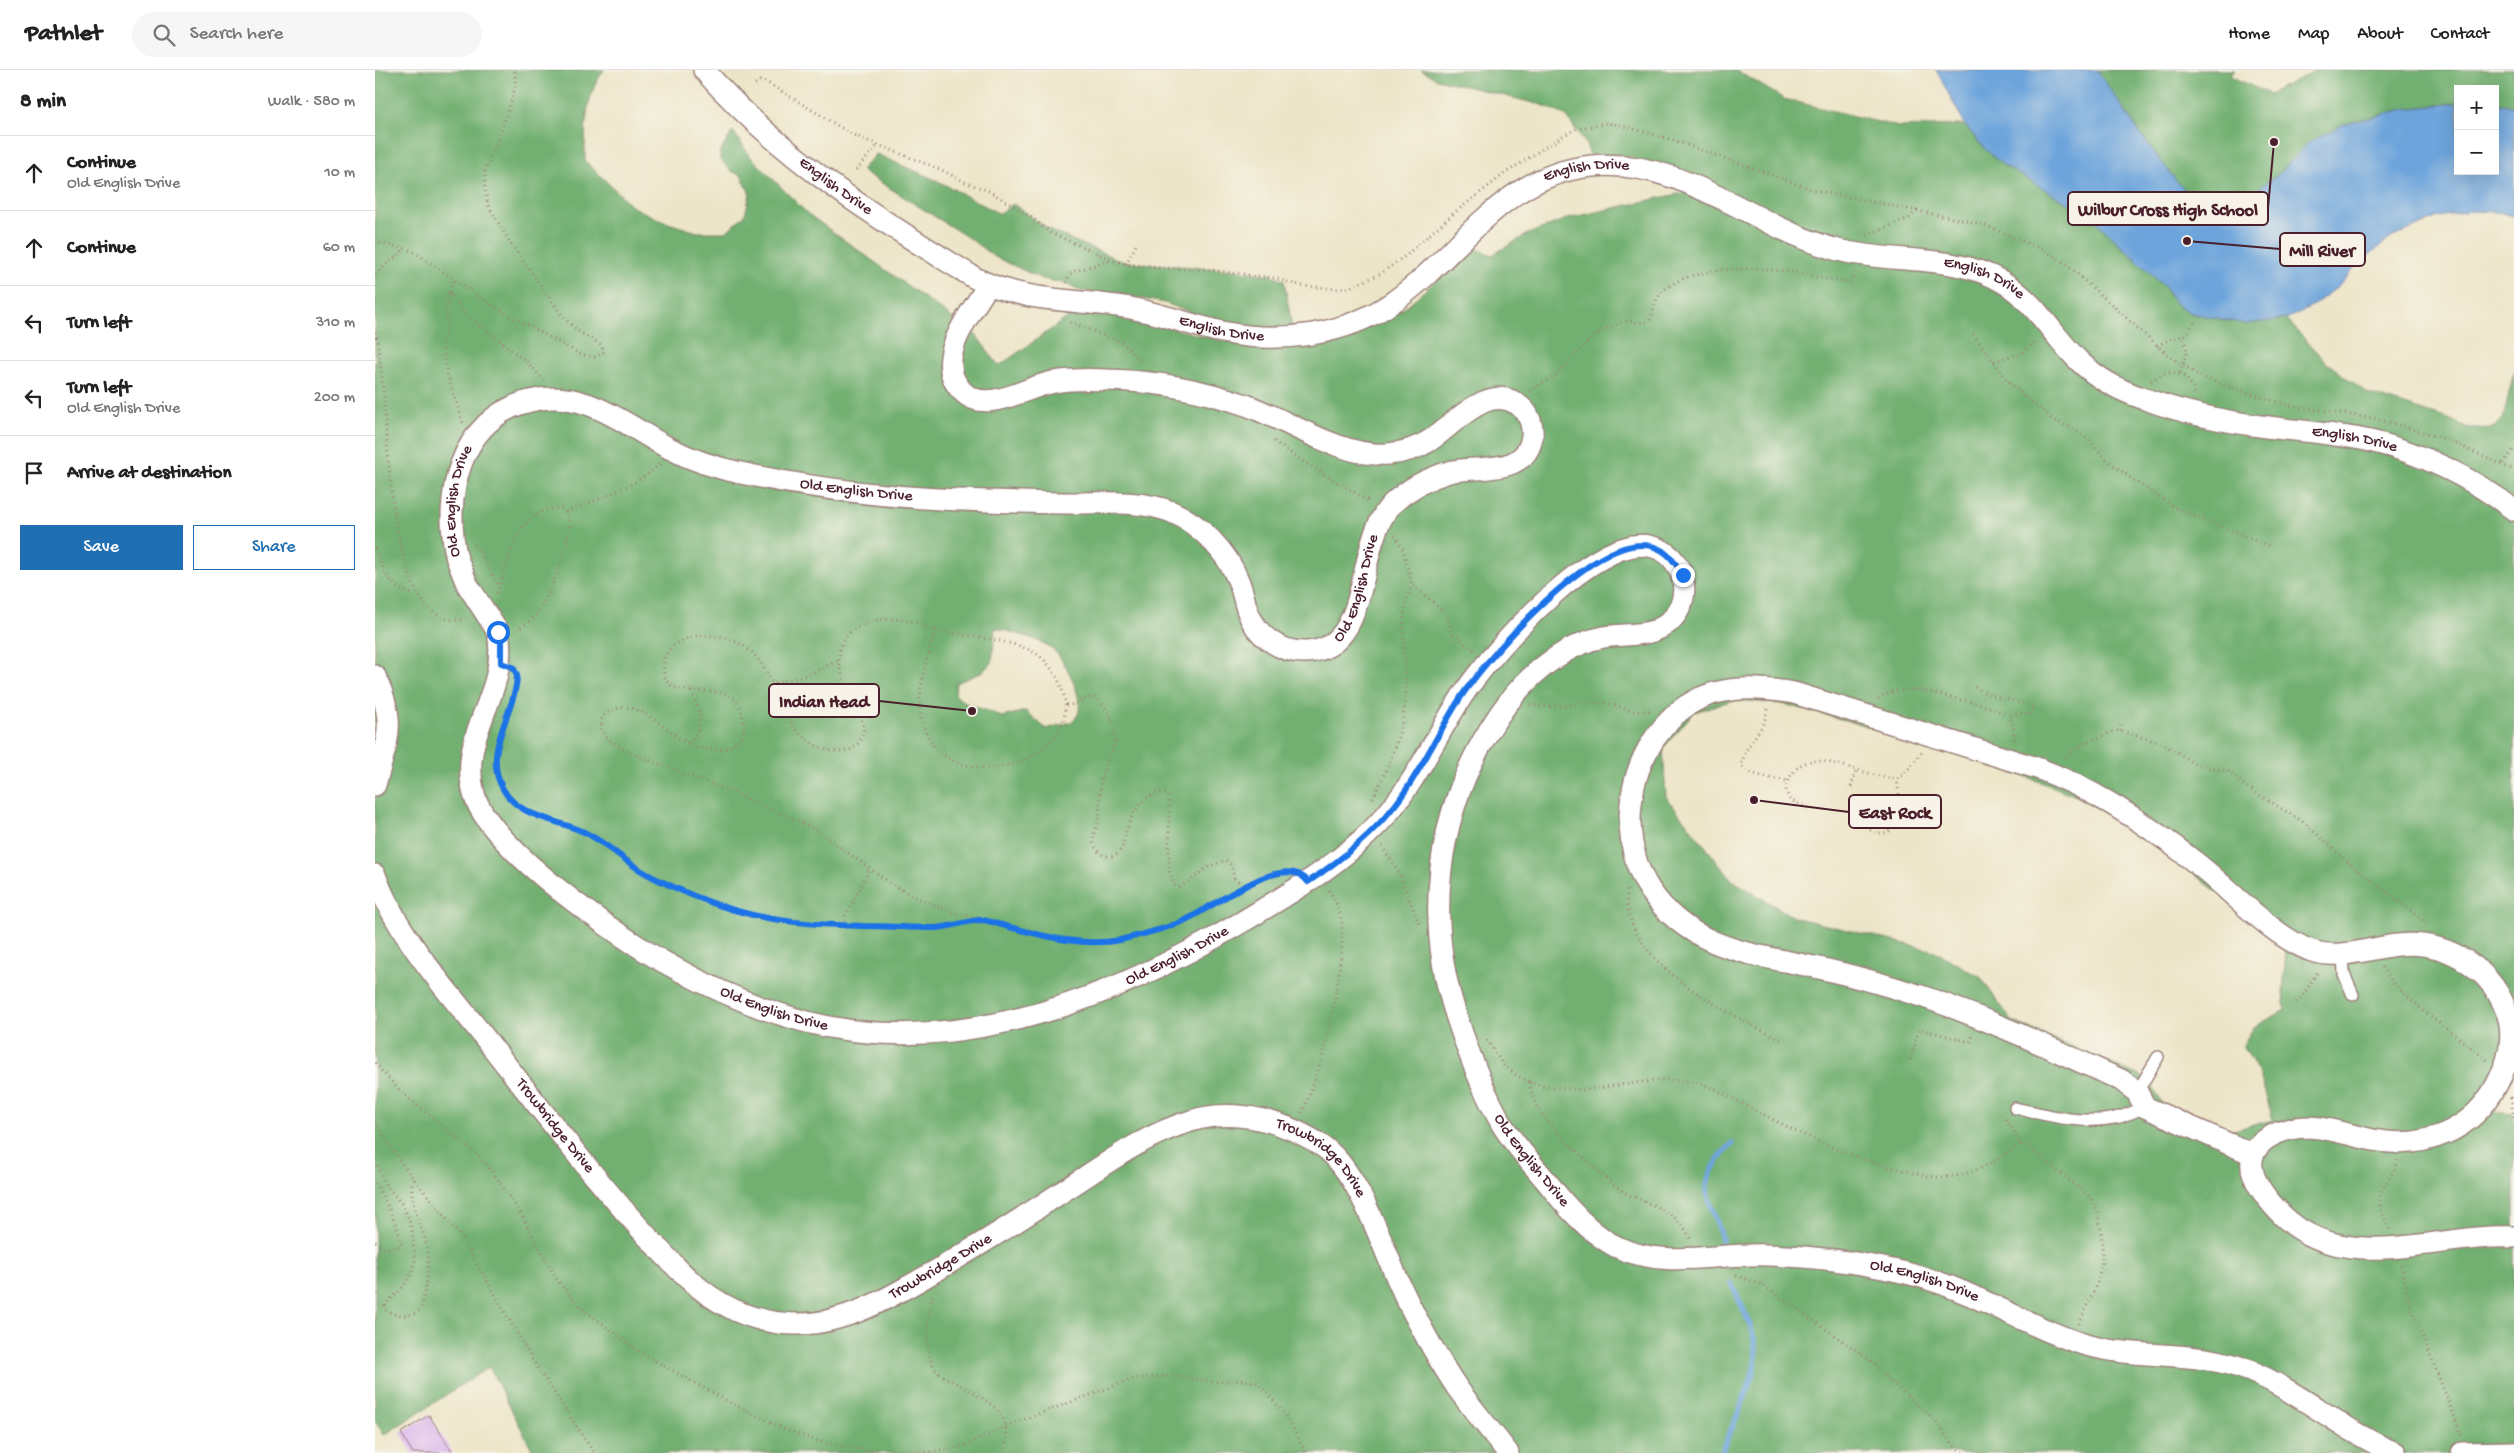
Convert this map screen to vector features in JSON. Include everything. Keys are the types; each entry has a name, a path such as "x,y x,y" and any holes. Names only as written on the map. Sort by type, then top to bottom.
{"street":[{"name":"English Drive","path":"704,70 760,127 822,178 923,247 988,285 1038,298 1137,309 1243,335 1269,337 1318,333 1376,314 1393,303 1415,286 1496,207 1536,181 1577,168 1612,165 1654,171 1701,188 1778,229 1827,247 1867,257 1952,264 1985,273 2016,291 2031,303 2079,360 2097,376 2143,399 2230,421 2370,441 2396,448 2484,489 2514,510"},
{"path":"988,285 957,337 950,361 950,370 959,389 969,398 982,401 994,401 1050,382 1108,380 1163,385 1225,398 1271,415 1355,452 1373,455 1398,454 1432,440 1470,409 1483,402 1496,399 1517,403"},
{"name":"Old English Drive","path":"1517,403 1528,415 1532,435 1531,444 1519,458 1500,467 1467,469 1440,476 1410,490 1395,501 1388,522 1366,562 1356,610 1349,626 1333,644 1309,652 1297,652 1274,644 1262,635 1254,625 1247,610 1237,577 1217,547 1193,524 1177,514 1159,508 1117,503 972,501 878,493 772,480 702,463 673,450 599,407 576,400 534,399 515,405 487,424 474,439 458,467 452,494 451,527 457,560 467,584 498,632 501,650 499,675 479,722 471,766 474,795 489,823 562,892 633,943 669,965 713,987 753,1005 785,1016 840,1028 875,1033 919,1034 964,1030 1020,1018 1087,998 1127,983 1213,939 1313,878 1369,833 1396,804 1418,773 1456,707 1476,677 1521,625 1557,591 1599,559 1630,546 1656,547 1666,552 1675,561 1683,575 1685,589 1683,602 1677,615 1665,626 1650,633 1601,637 1583,642 1563,652 1529,680 1497,717 1464,776 1452,811 1442,861 1438,903 1442,964 1453,1009 1470,1056 1506,1131 1565,1204 1592,1230 1615,1246 1636,1253 1657,1257 1694,1259 1764,1254 1811,1258 1883,1268 1956,1288 2073,1341 2102,1349 2190,1355 2238,1366 2291,1391 2356,1433 2396,1453"},
{"path":"375,676 385,699 389,722 375,785"},
{"path":"2253,1154 2141,1099 2121,1080 2064,1054 1926,998 1861,978 1760,956 1707,939 1670,916 1655,898 1638,868 1633,852 1630,815 1631,798 1639,769 1651,744 1678,712 1701,698 1739,688 1769,689 1794,693 2052,774 2098,797 2136,820 2196,862 2291,940 2333,954 2398,945 2432,947 2464,958 2487,976 2503,1003 2512,1031 2504,1071 2486,1103 2462,1126 2439,1136 2400,1142 2387,1142 2320,1128 2305,1127 2263,1140 2253,1154 2251,1164 2260,1189 2289,1222 2305,1232 2342,1245 2358,1248 2397,1248 2478,1237 2514,1237"},
{"name":"Trowbridge Drive","path":"375,875 386,902 418,950 539,1108 608,1191 696,1286 736,1311 758,1319 787,1324 822,1322 868,1308 951,1262 1136,1145 1163,1131 1193,1120 1240,1117 1278,1124 1295,1131 1323,1147 1342,1165 1364,1203 1406,1298 1437,1355 1458,1388 1508,1453"},
{"path":"2463,1453 2514,1452"}],"lane":[{"path":"2333,954 2345,974 2353,995"},
{"path":"2015,1108 2059,1116 2103,1120 2115,1118 2141,1099 2158,1057"}],"path":[{"path":"375,242 406,249 428,261 453,281 582,355 595,357 604,352 602,345 579,332 564,318 511,244 488,205 485,189 485,171 508,112 515,88 515,70"},
{"path":"755,84 766,82 853,136 942,170 989,192 1031,217 1051,233 1112,260 1126,264 1273,278 1303,286 1340,289 1350,287 1380,274 1405,256 1453,214 1504,174 1564,135 1575,129 1606,123 1621,125 1673,140 1813,190 1982,224 2046,251 2065,263 2157,346 2183,366 2226,386 2267,399 2378,419 2445,439 2503,463 2514,470"},
{"path":"856,170 877,146"},
{"path":"1861,240 1874,232 1909,218 1917,210"},
{"path":"1126,264 1136,245"},
{"path":"375,274 406,249"},
{"path":"1067,288 1069,275 1072,272 1112,260"},
{"path":"1517,403 1561,370 1583,344 1595,335 1622,322 1646,322 1649,320 1656,300 1661,293 1682,279 1719,271 1743,269 1786,272 1822,280 1849,282 1853,280 1855,266"},
{"path":"453,281 449,292 442,347 457,408 467,430 474,439"},
{"path":"449,292 464,313 527,362 547,384 555,398"},
{"path":"1065,318 1123,343 1148,366"},
{"path":"2143,399 2149,384 2158,375 2171,372 2180,374 2187,351 2185,336 2195,322"},
{"path":"1995,361 2022,353 2050,326"},
{"path":"1973,334 2008,380 2024,396 2055,421 2075,429 2089,440 2107,460 2136,482 2176,508 2269,546"},
{"path":"2157,346 2170,339 2185,336"},
{"path":"1266,437 1353,489 1388,522 1403,550 1412,585 1404,621 1406,684 1404,718 1389,762 1370,805"},
{"path":"2503,463 2514,449"},
{"path":"498,632 521,628 539,612 552,585 567,541 570,522 566,512 617,492 651,473 673,450"},
{"path":"375,548 390,581 399,588 414,594"},
{"path":"1412,585 1447,614 1452,634 1481,655"},
{"path":"935,630 920,692 920,707 922,722 930,739 951,761 964,766 981,768 1017,762 1049,743 1064,719 1066,705 1059,682 1045,661 1024,648 935,630 910,621 892,619 862,623 846,635 840,650 840,668 864,729 863,737 852,748 834,752 816,747 806,740 790,720 775,683 764,665 741,645 726,638 708,635 695,636 674,645 664,659 664,675 674,688 722,693 733,698 741,709 744,733 731,747 712,750 702,749 689,743 654,719 635,710 620,707 612,709 602,717 600,725 604,735 622,748 769,807 815,829 890,883 915,897 949,911 980,920 1066,940 1115,940 1182,922 1216,904 1257,878 1290,873 1313,878 1338,908 1342,924 1341,952 1328,1037 1320,1070 1295,1131"},
{"path":"775,683 807,675 839,660"},
{"path":"1872,702 1890,692 1901,690 1931,691 1990,707 2009,716 2030,715 2034,706 2007,697 1989,695 1975,686"},
{"path":"689,743 701,725 698,708 691,690"},
{"path":"1066,705 1072,706 1088,697 1094,697 1107,709 1114,728 1113,746 1101,776 1100,805 1093,839 1097,851 1104,856 1113,857 1118,854 1133,812 1157,792 1166,792 1170,815 1169,870 1174,884 1179,887 1209,866 1226,860 1231,865 1234,878 1243,886"},
{"path":"1523,702 1546,707 1603,702 1626,711 1643,711"},
{"path":"510,704 497,745 498,774 501,786 509,798 518,806 542,817 582,831 638,869 695,896 744,914 778,922 938,928 980,920"},
{"path":"2009,716 2015,737 2011,762"},
{"path":"2121,724 2121,731"},
{"path":"1763,725 1741,760 1741,765 1745,770 1753,773 1787,781"},
{"path":"2052,774 2060,761 2082,744 2115,731 2121,731 2164,744 2195,764 2228,771 2245,786 2305,823 2341,857 2413,915 2435,928"},
{"path":"1808,808 1797,804 1787,796 1787,781 1796,768 1812,761 1897,779 1905,773 1919,756 1929,735"},
{"path":"1851,787 1856,771"},
{"path":"1870,830 1879,833 1887,832 1895,824 1899,803 1897,779"},
{"path":"1369,833 1391,858 1420,926"},
{"path":"841,925 870,868"},
{"path":"1638,868 1630,877 1627,894 1632,919 1644,945 1676,978 1691,989 1745,1022 1783,1041"},
{"path":"2375,949 2385,972 2393,983 2455,1036 2504,1071"},
{"path":"2296,1002 2302,997 2317,972 2333,954"},
{"path":"1910,1060 1919,1030 1970,1042 1971,1040"},
{"path":"1485,1036 1503,1065 1519,1078 1541,1086 1583,1090 1664,1079 1696,1082 1826,1147 1883,1166 1935,1177 1958,1175 1988,1165 2020,1144 2026,1145 2091,1198 2098,1213 2102,1244 2098,1281 2073,1341"},
{"path":"1530,1082 1533,1099 1540,1112 1556,1131 1622,1191 1677,1218 1685,1227 1694,1259"},
{"path":"2511,1097 2514,1119"},
{"path":"375,1122 414,1179 462,1238 523,1344 594,1453"},
{"path":"2010,1128 2020,1144"},
{"path":"2400,1142 2398,1163 2382,1188 2378,1202 2397,1248 2410,1304 2460,1430 2463,1453"},
{"path":"375,1161 385,1184 402,1204 412,1230 415,1261 412,1273 396,1296 385,1305 385,1310 399,1315 409,1315 421,1309 428,1261 427,1247 412,1196 411,1183 414,1179"},
{"path":"375,1183 385,1196 388,1212 401,1238 401,1245 391,1249 381,1247 375,1241"},
{"path":"1733,1276 1761,1284 1874,1363 1890,1381 1936,1421 1952,1444 1963,1453"},
{"path":"935,1293 928,1316 927,1336 934,1368 942,1376 979,1396 1001,1415 1008,1433 1003,1453"}],"green space":[{"path":"375,70 604,70 597,80 589,102 585,161 633,207 665,222 697,232 726,232 745,215 750,194 741,175 731,171 720,159 720,152 733,131 749,155 808,214 976,335 999,366 1074,313 1111,314 1224,341 1378,323 1404,308 1438,279 1470,246 1492,255 1528,234 1569,218 1687,192 1632,157 1590,155 1585,142 1565,115 1542,105 1437,79 1421,70 1736,70 1784,99 1899,127 1965,125 1984,148 2003,164 2090,216 2164,286 2176,304 2191,313 2246,324 2286,319 2327,363 2367,393 2449,419 2470,429 2493,428 2503,419 2514,371 2514,1075 2493,1112 2514,1114 2514,1453 534,1453 489,1367 384,1435 375,1421","holes":["995,628 1038,641 1056,653 1071,676 1078,695 1079,711 1074,721 1046,729 1026,711 1001,717 966,703 955,694 956,683 980,673 992,663","1734,700 1784,704 1871,727 1999,766 2079,797 2122,822 2175,858 2286,948 2283,994 2285,1010 2254,1027 2243,1045 2260,1075 2273,1120 2230,1131 2163,1105 2149,1080 2012,1021 1980,977 1935,951 1793,917 1732,880 1666,797 1663,748 1694,712"]},
{"path":"2097,70 2235,70 2230,76 2269,94 2316,70 2514,70 2514,105 2499,104 2499,85 2454,85 2454,103 2404,109 2342,125 2309,143 2279,174 2233,206 2198,204 2177,182 2139,132"},
{"path":"876,154 938,181 1000,214 1013,204 1051,231 1124,262 1235,270 1272,275 1284,280 1292,327 1260,327 1211,320 1165,303 1117,294 1080,291 1070,285 1040,278 993,256 972,240 861,170"}],"water":[{"path":"1936,70 2097,70 2139,132 2177,182 2198,204 2233,206 2279,174 2308,143 2342,125 2404,109 2454,103 2454,175 2499,175 2499,104 2514,105 2514,216 2497,212 2468,211 2436,218 2391,238 2359,263 2339,286 2308,309 2286,319 2246,324 2191,313 2176,304 2164,286 2090,216 2003,165 1984,148 1965,125"}],"building":[{"path":"429,1415 453,1453 413,1453 401,1433"}],"waterway":[{"path":"1722,1240 1708,1197 1707,1185 1711,1172 1732,1144"},
{"path":"1721,1453 1752,1378 1756,1355 1751,1327 1731,1283"}],"place":[{"name":"Wilbur Cross High School","path":"2274,142"},
{"name":"Mill River","path":"2187,241"},
{"name":"Indian Head","path":"972,711"},
{"name":"East Rock","path":"1754,800"}],"route":[{"path":"498,632 501,640 501,663 513,667 517,675 517,682 497,745 498,774 501,786 509,798 518,806 594,837 638,869 655,878 695,896 744,914 778,922 938,928 980,920 1043,936 1084,942 1101,942 1136,936 1182,922 1199,914 1257,878 1273,874 1290,873 1301,874 1308,882 1348,853 1396,804 1418,773 1465,692 1487,662 1521,625 1557,591 1599,559 1630,546 1656,547 1666,552 1675,561 1683,575"}]}
